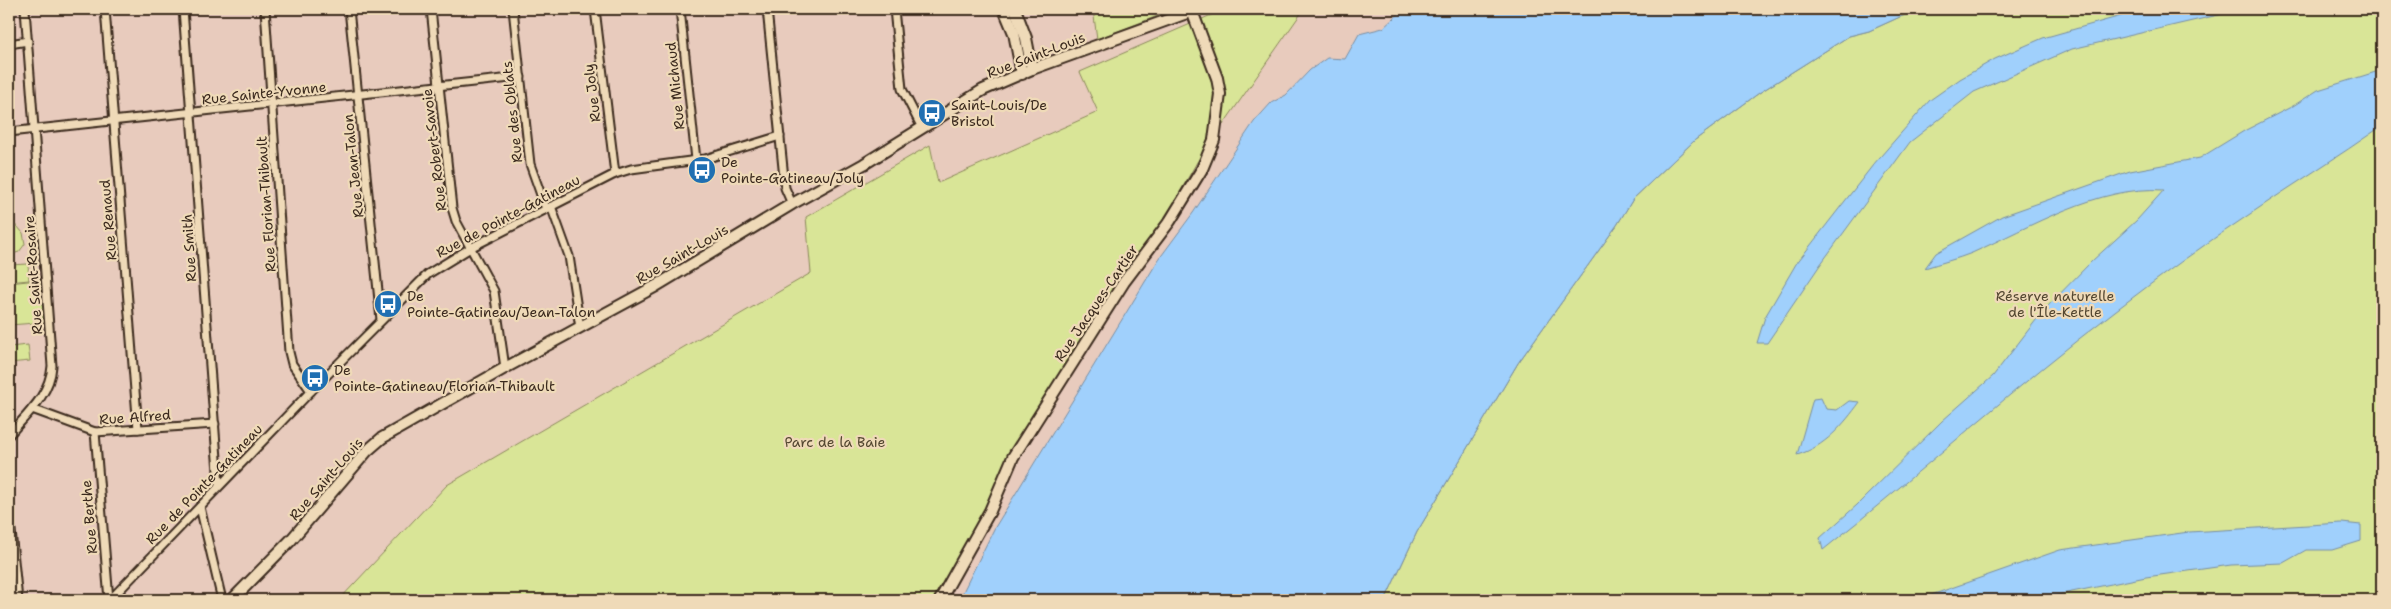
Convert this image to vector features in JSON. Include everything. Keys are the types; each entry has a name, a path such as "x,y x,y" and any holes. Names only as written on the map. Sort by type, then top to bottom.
{"street":[{"name":"Rue Saint-Rosaire","path":"9,435 46,390 52,366 25,9"},
{"name":"Rue Renaud","path":"105,9 138,429"},
{"name":"Rue Smith","path":"183,9 219,485"},
{"name":"Rue Florian-Thibault","path":"265,9 289,352 292,364 311,391"},
{"name":"Rue Jean-Talon","path":"349,9 381,320"},
{"name":"Rue Robert-Savoie","path":"430,9 452,208 456,221 494,291 505,368"},
{"name":"Rue des Oblats","path":"513,9 530,164 569,256 580,328"},
{"name":"Rue Joly","path":"595,9 615,174"},
{"name":"Rue Michaud","path":"680,9 696,160"},
{"path":"767,9 785,188 792,204"},
{"path":"894,9 902,89 922,128"},
{"path":"1004,9 1014,33 1022,74"},
{"path":"1015,9 1026,38 1032,70"},
{"name":"Rue Saint-Louis","path":"232,600 291,540 375,443 505,368 656,286 983,90 1195,10"},
{"name":"Rue Jacques-Cartier","path":"940,600 990,511 1013,457 1124,282 1170,221 1202,169 1214,140 1220,94 1217,78 1195,10"},
{"path":"9,44 28,41"},
{"name":"Rue Sainte-Yvonne","path":"9,132 359,96 521,77"},
{"name":"Rue de Pointe-Gatineau","path":"109,600 311,391 434,268 615,174 631,169 696,160 780,136"},
{"name":"Rue Alfred","path":"32,409 95,432 215,424"},
{"name":"Rue Berthe","path":"95,432 109,600"},
{"path":"200,507 222,600"},
{"path":"9,511 18,600"}],"green space":[{"path":"1093,9 1176,9 1097,39"},
{"name":"Parc de la Baie","path":"1225,9 1304,9 1197,162 1155,236 1011,452 984,511 935,600 339,600 447,485 811,273 806,217 930,145 938,183 1098,112 1080,72"},
{"name":"Réserve naturelle de l'Île-Kettle","path":"1929,9 2382,9 2382,600 1385,600 1417,532 1518,363 1617,225 1633,199 1695,140 1759,93 1849,36 1869,31 1902,16"},
{"path":"17,226 23,233 25,244 19,252 9,255 9,227"},
{"path":"28,264 29,280 9,282 9,265"},
{"path":"46,279 49,322 9,325 9,283"},
{"path":"28,345 30,361 9,363 9,347"}],"water":[{"path":"1404,9 1929,9 1902,16 1869,31 1849,36 1759,93 1695,140 1633,199 1617,225 1518,363 1417,532 1385,600 959,600 994,529 1159,259 1193,213 1254,122 1271,103 1286,95 1310,70 1327,58 1345,59 1359,34 1383,28"},
{"path":"2146,9 2244,9 2072,49 1974,92 1910,142 1820,265 1767,343 1757,343 1765,317 1796,264 1873,165 1930,100 1960,79 1995,59 2043,38"},
{"path":"2382,70 2382,126 2213,239 2131,299 2041,369 1823,550 1820,538 1857,505 1942,421 1993,376 2043,311 2092,261 2137,220 2164,190 2139,190 2090,201 2041,220 1972,253 1925,268 1936,253 2002,216 2130,171 2200,158 2318,90"},
{"path":"1821,398 1826,409 1837,410 1849,401 1860,402 1840,427 1825,441 1797,455 1813,399"},
{"path":"2342,523 2361,525 2361,541 2332,550 2306,550 2283,563 2231,565 2146,577 2042,598 1917,600 2060,550 2189,532"}],"place":[{"name":"Saint-Louis/De Bristol","path":"932,113"},
{"name":"De Pointe-Gatineau/Joly","path":"702,170"},
{"name":"De Pointe-Gatineau/Jean-Talon","path":"388,304"},
{"name":"De Pointe-Gatineau/Florian-Thibault","path":"315,378"}]}
